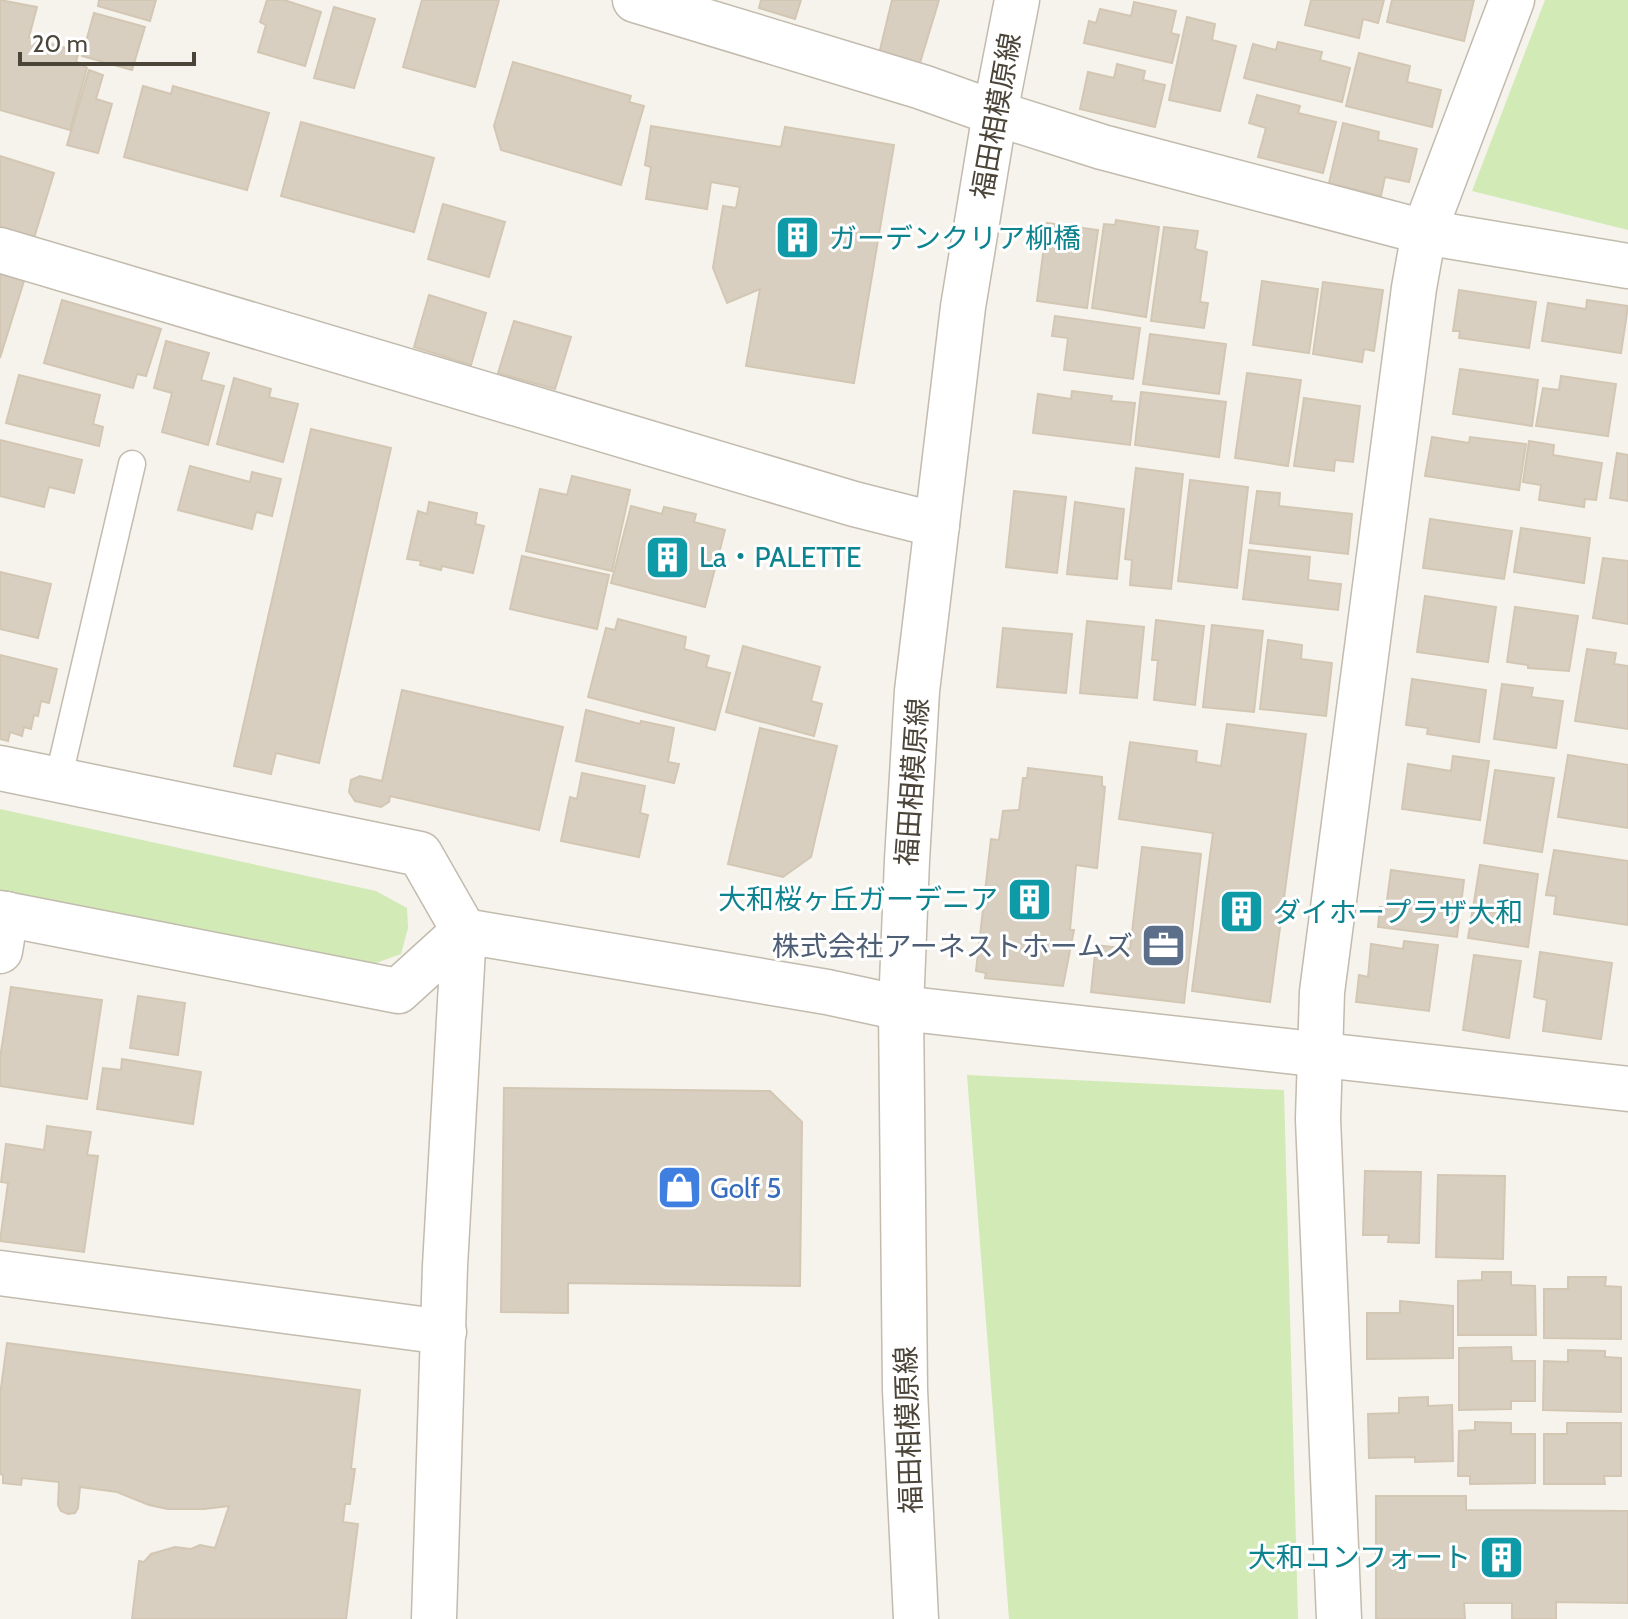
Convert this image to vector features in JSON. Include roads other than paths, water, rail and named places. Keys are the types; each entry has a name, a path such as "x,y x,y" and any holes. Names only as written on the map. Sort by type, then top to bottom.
{"street":[{"path":"635,0 922,87 1102,147 1424,232 1628,266"},
{"name":"福田相模原線","path":"916,1619 905,1390 901,1008 917,691 963,307 1017,0"},
{"path":"1339,1619 1318,1119 1322,992 1414,288 1424,232 1512,0"},
{"path":"0,250 839,500 937,525"},
{"path":"0,768 420,854 464,931 444,1332 434,1619"},
{"path":"2,926 398,991 464,931"},
{"path":"464,931 827,992 901,1008 1628,1089"},
{"path":"0,1273 444,1332"}],"lane":[{"path":"58,780 132,464"}],"place":[{"name":"ガーデンクリア柳橋","path":"798,238"},
{"name":"La・PALETTE","path":"668,557"},
{"name":"大和桜ヶ丘ガーデニア","path":"1029,899"},
{"name":"ダイホープラザ大和","path":"1242,912"},
{"name":"株式会社アーネストホームズ","path":"1164,946"},
{"name":"Golf 5","path":"679,1188"},
{"name":"大和コンフォート","path":"1502,1557"}]}
